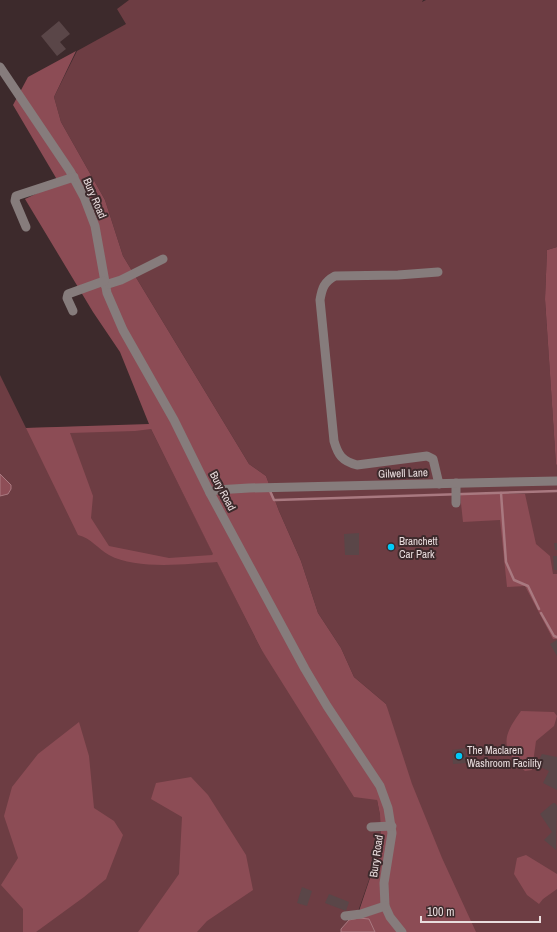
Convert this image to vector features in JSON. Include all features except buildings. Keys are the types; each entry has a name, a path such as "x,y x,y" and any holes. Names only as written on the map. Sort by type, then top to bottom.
{"street":[{"name":"Bury Road","path":"0,68 74,177 92,215 104,283 123,330 174,420 210,493 305,669 327,706 376,778 384,795 392,826 391,842 384,883 385,906 399,931"},
{"path":"26,226 14,201 16,196 74,177"},
{"path":"73,310 67,298 68,294 104,283 121,280 163,259"},
{"path":"438,272 398,275 335,276 326,281 321,289 320,300 334,441 341,458 348,463 357,465 427,456 433,459 439,484"},
{"name":"Gilwell Lane","path":"210,493 216,490 269,487 557,481"},
{"path":"456,483 456,497"},
{"path":"371,827 392,826"},
{"path":"345,916 362,914 385,906"}],"shaded area":[{"path":"129,0 423,0 422,2 426,0 557,0 557,247 547,250 545,299 557,464 557,932 417,932 386,704 354,677 341,648 318,613 301,561 279,511 266,476 249,464 123,256 105,200 61,122 54,97 77,51 126,24 117,9"},
{"path":"76,51 54,97 61,122 105,200 123,256 249,464 266,476 279,511 301,561 318,613 341,648 354,677 386,704 412,784 442,858 476,932 352,932 381,845 380,815 377,800 354,797 261,649 217,562 177,565 133,563 120,560 105,553 91,541 78,535 26,428 149,424 120,352 93,312 25,199 59,183 13,105 28,77","holes":["151,429 213,554 169,558 109,546 91,518 93,496 70,433 135,431"]},
{"path":"557,247 556,465 545,299 547,250"},
{"path":"0,375 26,428 149,425 261,649 377,800 380,815 381,845 351,932 0,932"},
{"path":"0,474 11,485 11,489 8,494 0,496"},
{"path":"460,494 525,494 536,544 550,556 553,574 557,574 557,639 553,639 525,586 507,587 500,520 463,522"},
{"path":"521,711 554,712 557,716 554,726 536,741 532,770 525,771 511,756 506,742 510,728"},
{"path":"79,722 89,756 94,808 114,821 123,835 106,879 36,932 23,932 23,909 1,885 18,858 4,816 12,787 38,754"},
{"path":"191,777 208,795 246,855 253,890 207,921 197,932 138,932 179,874 182,817 151,799 156,783"},
{"path":"526,855 557,874 557,889 543,899 539,904 527,895 514,874 517,858"},
{"path":"359,918 369,919 375,932 341,932 341,929 349,920"}],"waterway":[{"path":"270,491 274,500 557,491"},
{"path":"501,493 506,562 514,580 528,586 539,609"},
{"path":"541,613 554,636 557,637"}],"place":[{"name":"Branchett Car Park","path":"391,547"},
{"name":"The Maclaren Washroom Facility","path":"459,756"}]}
